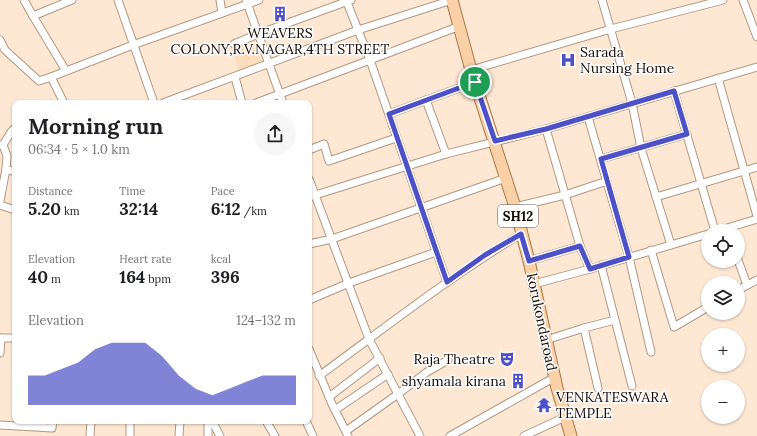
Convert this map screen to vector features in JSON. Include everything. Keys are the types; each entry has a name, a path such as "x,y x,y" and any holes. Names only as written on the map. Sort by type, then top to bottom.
{"main road":[{"name":"korukondaroad","path":"452,0 471,70 515,207 529,261 554,377 571,436"}],"street":[{"path":"24,0 66,71"},
{"path":"33,16 72,0"},
{"path":"118,0 153,100"},
{"path":"220,0 222,13"},
{"path":"0,40 5,50 39,81 222,13 247,2 259,0"},
{"path":"234,44 348,0 447,282"},
{"path":"171,100 269,65 358,30 452,0"},
{"path":"602,0 632,103 641,148 671,245"},
{"path":"471,70 611,29 723,0"},
{"path":"743,0 757,37"},
{"path":"247,2 282,100"},
{"path":"264,100 460,26"},
{"path":"420,436 369,339 332,239 312,196 446,154 546,129 757,66"},
{"path":"51,77 62,100"},
{"path":"235,77 241,100"},
{"path":"718,78 757,216"},
{"path":"389,114 475,82"},
{"path":"674,91 714,224"},
{"path":"426,100 446,154"},
{"path":"588,117 629,257 651,352"},
{"path":"546,129 580,246 590,269"},
{"path":"0,201 7,156 2,145 12,131"},
{"path":"601,159 687,134"},
{"path":"312,149 324,144 329,161 396,138"},
{"path":"656,197 702,185 757,167"},
{"path":"6,169 12,171"},
{"path":"312,243 332,239 506,178"},
{"path":"515,207 607,181"},
{"path":"0,205 12,209"},
{"path":"743,224 757,219"},
{"path":"319,376 485,255 521,234"},
{"path":"534,284 701,236"},
{"path":"529,261 580,246"},
{"path":"651,250 674,326 701,311"},
{"path":"312,299 349,283 436,252"},
{"path":"601,265 632,386"},
{"path":"741,268 747,285 757,280"},
{"path":"546,340 615,320"},
{"path":"584,328 598,388"},
{"path":"0,353 0,338 12,338"},
{"path":"312,358 347,434 427,372 448,360"},
{"path":"329,397 380,358"},
{"path":"335,410 388,374"},
{"path":"450,436 554,377"},
{"path":"524,436 565,417"},
{"path":"0,425 26,424 52,428 53,424"},
{"path":"90,436 91,424"},
{"path":"130,424 130,436"},
{"path":"179,436 180,424"},
{"path":"208,424 208,436"},
{"path":"214,424 220,436"},
{"path":"268,424 275,436"},
{"path":"307,424 313,436"},
{"path":"42,436 43,427"}],"shaded area":[{"path":"255,40 263,63 239,71 232,49"}],"place":[{"name":"WEAVERS COLONY,R.V.NAGAR,4TH STREET","path":"280,14"},
{"name":"Sarada Nursing Home","path":"568,60"},
{"name":"Raja Theatre","path":"507,359"},
{"name":"shyamala kirana","path":"518,381"},
{"name":"VENKATESWARA TEMPLE","path":"544,405"}],"route":[{"path":"475,82 495,141 546,129 674,91 687,134 601,159 629,257 590,269 580,246 529,261 521,234 485,255 447,282 406,167 389,114 475,82"}]}
